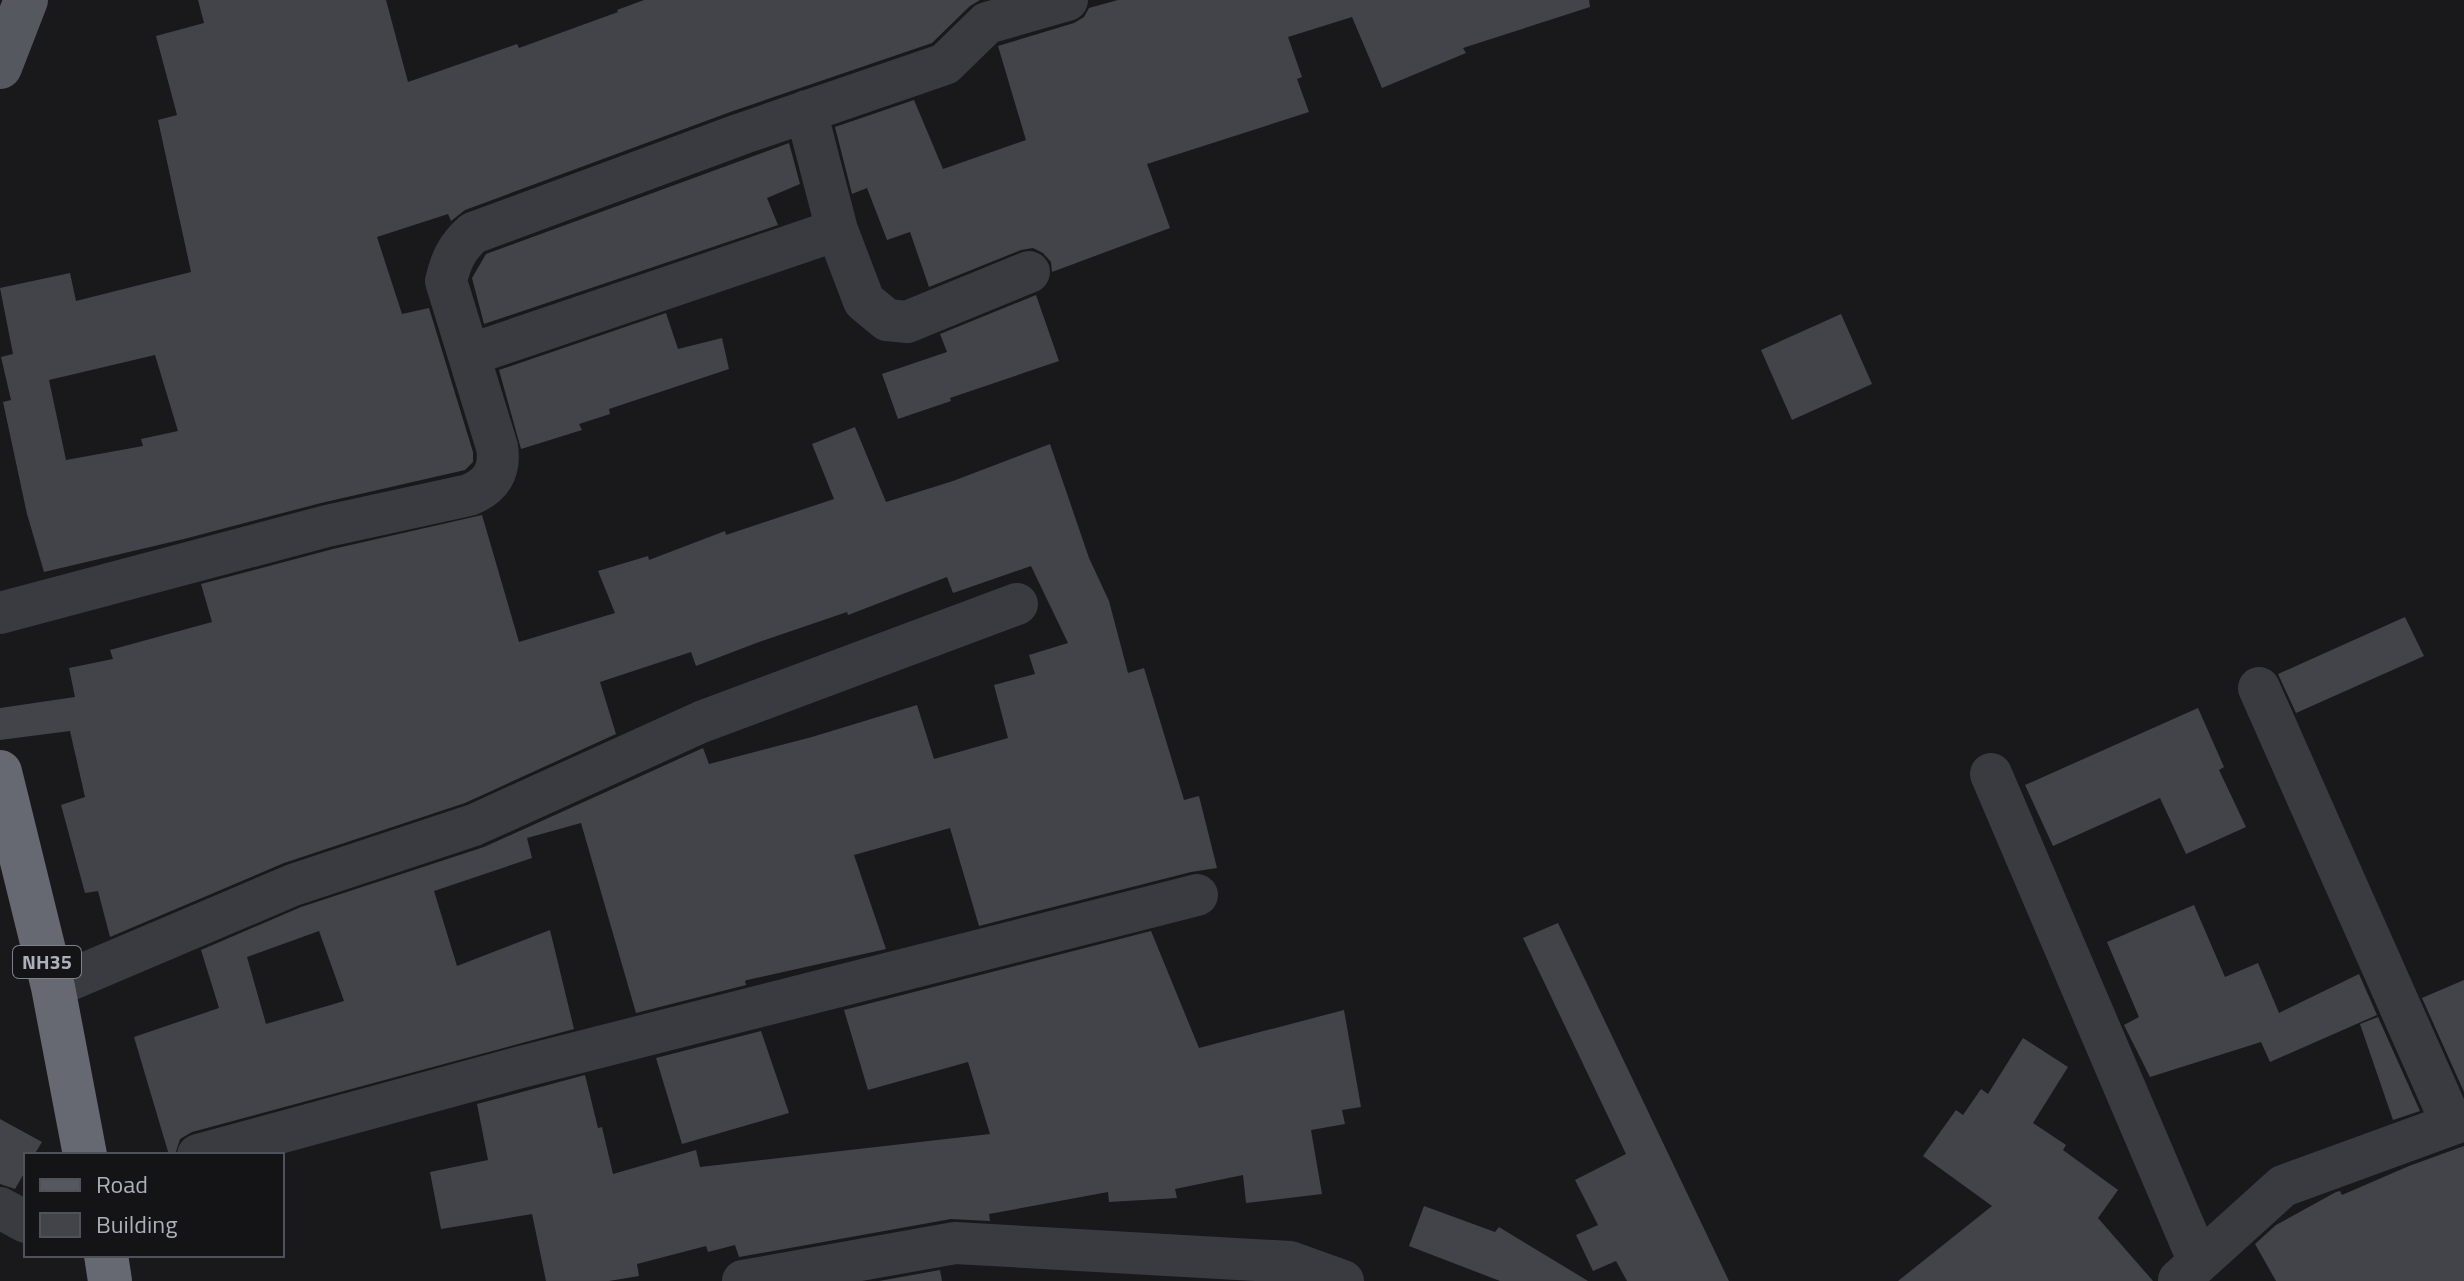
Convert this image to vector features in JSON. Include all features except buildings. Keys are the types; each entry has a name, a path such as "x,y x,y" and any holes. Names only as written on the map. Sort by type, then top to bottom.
{"highway":[{"name":"NH35","path":"0,772 53,987 85,1153"}],"main road":[{"path":"0,67 26,0"}],"street":[{"path":"0,613 327,526 484,489 499,461 446,281 460,245 473,233 806,111 945,64 983,12 1067,0"},
{"path":"806,111 837,230 864,301 887,320 907,322 1029,272"},
{"path":"469,355 837,230"},
{"path":"53,987 293,885 474,825 701,722 1017,604"},
{"path":"1991,774 2189,1271 2283,1186 2458,1122 2259,688"},
{"path":"205,1153 536,1063 1197,895"},
{"path":"0,1208 24,1221"},
{"path":"743,1281 955,1243 1290,1262 1343,1281"}]}
